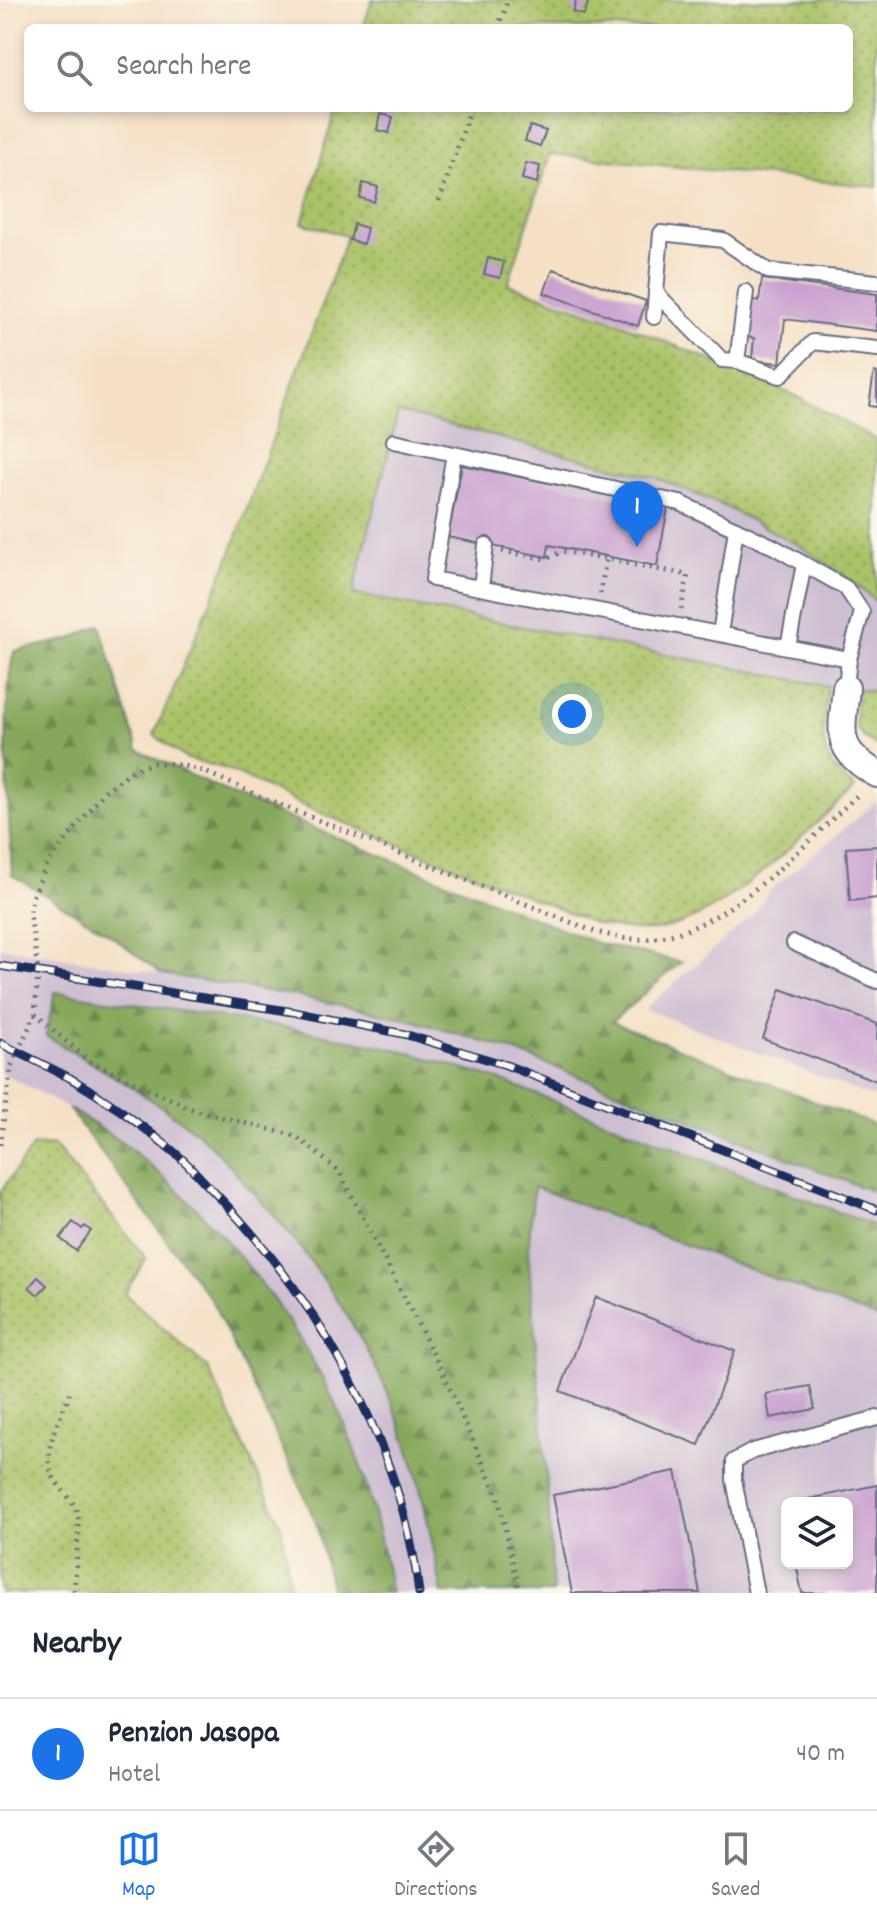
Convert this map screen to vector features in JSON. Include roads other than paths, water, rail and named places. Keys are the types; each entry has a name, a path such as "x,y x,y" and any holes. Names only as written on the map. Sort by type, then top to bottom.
{"street":[{"path":"846,688 842,733 846,750 872,781"}],"lane":[{"path":"654,317 661,233 723,240 768,271 877,282"},
{"path":"737,361 746,292"},
{"path":"656,293 722,360 737,361 780,376 813,342 877,349"},
{"path":"394,441 680,503 804,564 846,588 862,612 849,659 846,688"},
{"path":"454,454 433,579 849,659"},
{"path":"720,634 736,529"},
{"path":"481,588 486,547"},
{"path":"788,647 804,564"},
{"path":"794,943 877,981"},
{"path":"756,1593 734,1480 734,1461 753,1451 877,1418"}],"railway":[{"path":"0,966 294,1012 404,1034 506,1065 877,1210"},
{"path":"0,1043 70,1078 162,1142 212,1190 286,1277 348,1375 373,1428 394,1482 409,1537 419,1593"}],"place":[{"name":"Penzion Jasopa","path":"637,547"}]}
